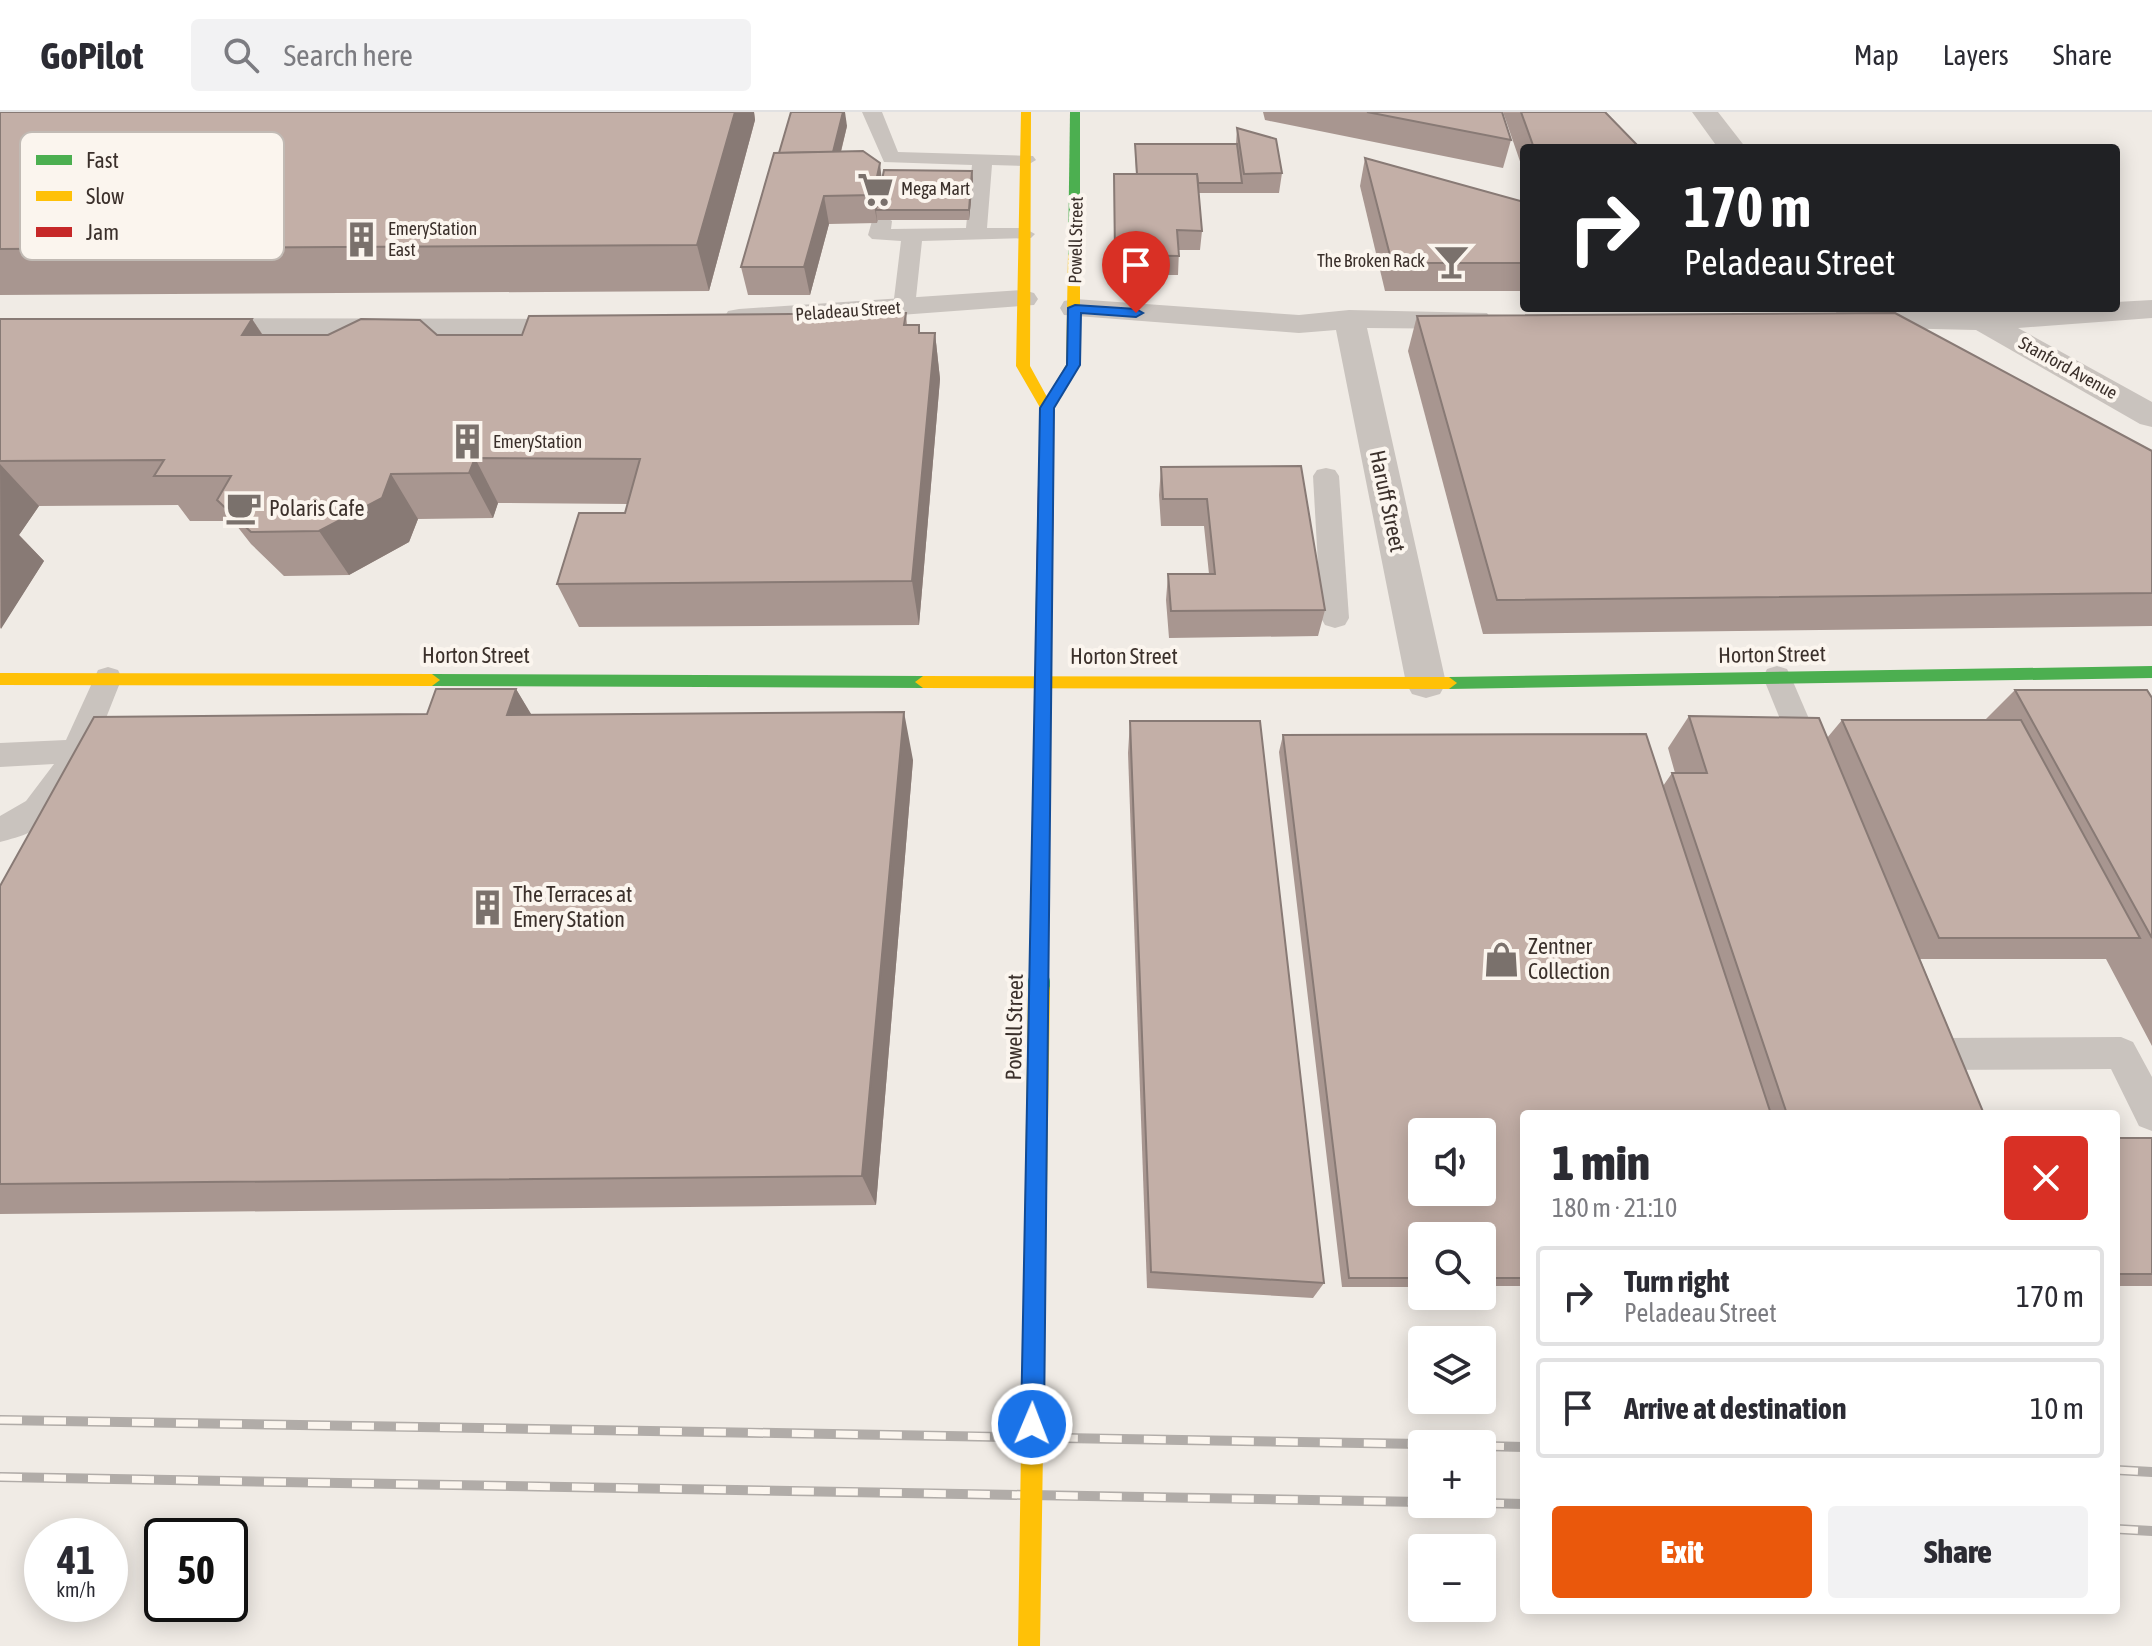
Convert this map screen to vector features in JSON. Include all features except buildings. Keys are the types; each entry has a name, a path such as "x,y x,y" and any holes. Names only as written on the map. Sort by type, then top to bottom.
{"main road":[{"path":"1026,112 1023,366 1047,408"},
{"name":"Powell Street","path":"1029,1646 1047,408 1073,365 1075,112"},
{"name":"Horton Street","path":"0,679 1426,683 2151,674"}],"street":[{"path":"1705,112 1729,144"},
{"name":"Peladeau Street","path":"707,320 1023,299"},
{"path":"1075,308 1299,324 1349,319 1505,321"},
{"path":"2120,310 2152,309"},
{"path":"1824,319 2048,312"},
{"name":"Stanford Avenue","path":"1978,314 2152,416"},
{"name":"Haruff Street","path":"1349,319 1426,683"},
{"path":"174,327 615,325"}],"lane":[{"path":"872,112 891,158 890,180"},
{"path":"891,158 1026,160"},
{"path":"937,181 941,159"},
{"path":"976,234 983,159"},
{"path":"882,221 879,235 924,230 1024,234"},
{"path":"904,307 924,230"},
{"path":"1326,476 1335,618"},
{"path":"1777,677 1821,784"},
{"path":"0,829 17,828 51,796 108,678"},
{"path":"0,755 73,751"},
{"path":"1915,1012 1933,1054 2121,1053 2152,1114"}],"railway":[{"path":"0,1420 1408,1444"},
{"path":"1496,1446 1520,1447"},
{"path":"2120,1470 2152,1472"},
{"path":"0,1477 1408,1502"},
{"path":"1496,1503 1520,1504"},
{"path":"2120,1529 2152,1531"}],"traffic: fast":[{"path":"1074,255 1075,112"},
{"path":"1039,991 1044,591"},
{"path":"1449,683 2152,672"},
{"path":"432,680 923,682"}],"traffic: slow":[{"path":"1026,112 1023,366 1047,408 1073,365 1074,255"},
{"path":"0,679 432,680"},
{"path":"923,682 1449,683"},
{"path":"1029,1646 1039,991"}],"traffic: jam":[{"path":"1044,591 1047,408"}],"place":[{"name":"Mega Mart","path":"875,189"},
{"name":"EmeryStation East","path":"362,239"},
{"name":"The Broken Rack","path":"1451,261"},
{"name":"EmeryStation","path":"467,442"},
{"name":"Polaris Cafe","path":"243,508"},
{"name":"The Terraces at Emery Station","path":"487,907"},
{"name":"Zentner Collection","path":"1502,959"}],"route":[{"path":"1032,1424 1047,408 1073,365 1075,308 1136,313"}]}
